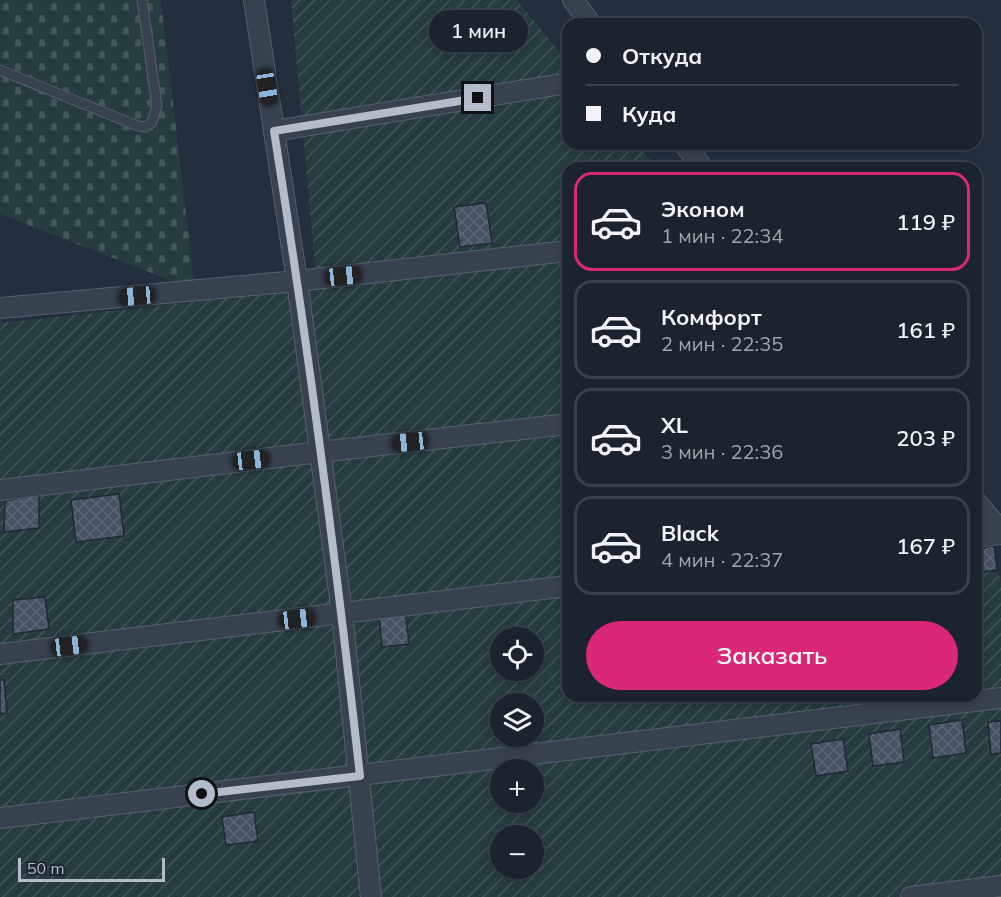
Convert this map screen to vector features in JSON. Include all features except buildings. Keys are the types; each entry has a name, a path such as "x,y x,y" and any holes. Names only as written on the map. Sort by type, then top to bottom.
{"street":[{"path":"254,0 297,281 342,613 371,897"},
{"path":"573,0 586,18"},
{"path":"274,131 562,84"},
{"path":"689,150 698,162"},
{"path":"0,308 297,281 562,252"},
{"path":"0,490 562,425"},
{"path":"982,509 1001,532 982,536"},
{"path":"0,654 562,587"},
{"path":"982,700 1001,698"},
{"path":"0,818 968,702"},
{"path":"911,897 1001,886"}],"lane":[{"path":"0,70 138,126 147,127 155,115 157,106 142,0"}],"green space":[{"path":"0,0 161,0 195,290 0,214"},
{"path":"291,0 517,0 562,55 562,150 642,150 653,162 562,162 562,702 982,702 982,555 1001,578 1001,897 0,897 0,323 317,288"}],"route":[{"path":"202,794 360,776 342,613 297,281 274,131 478,98"}]}
